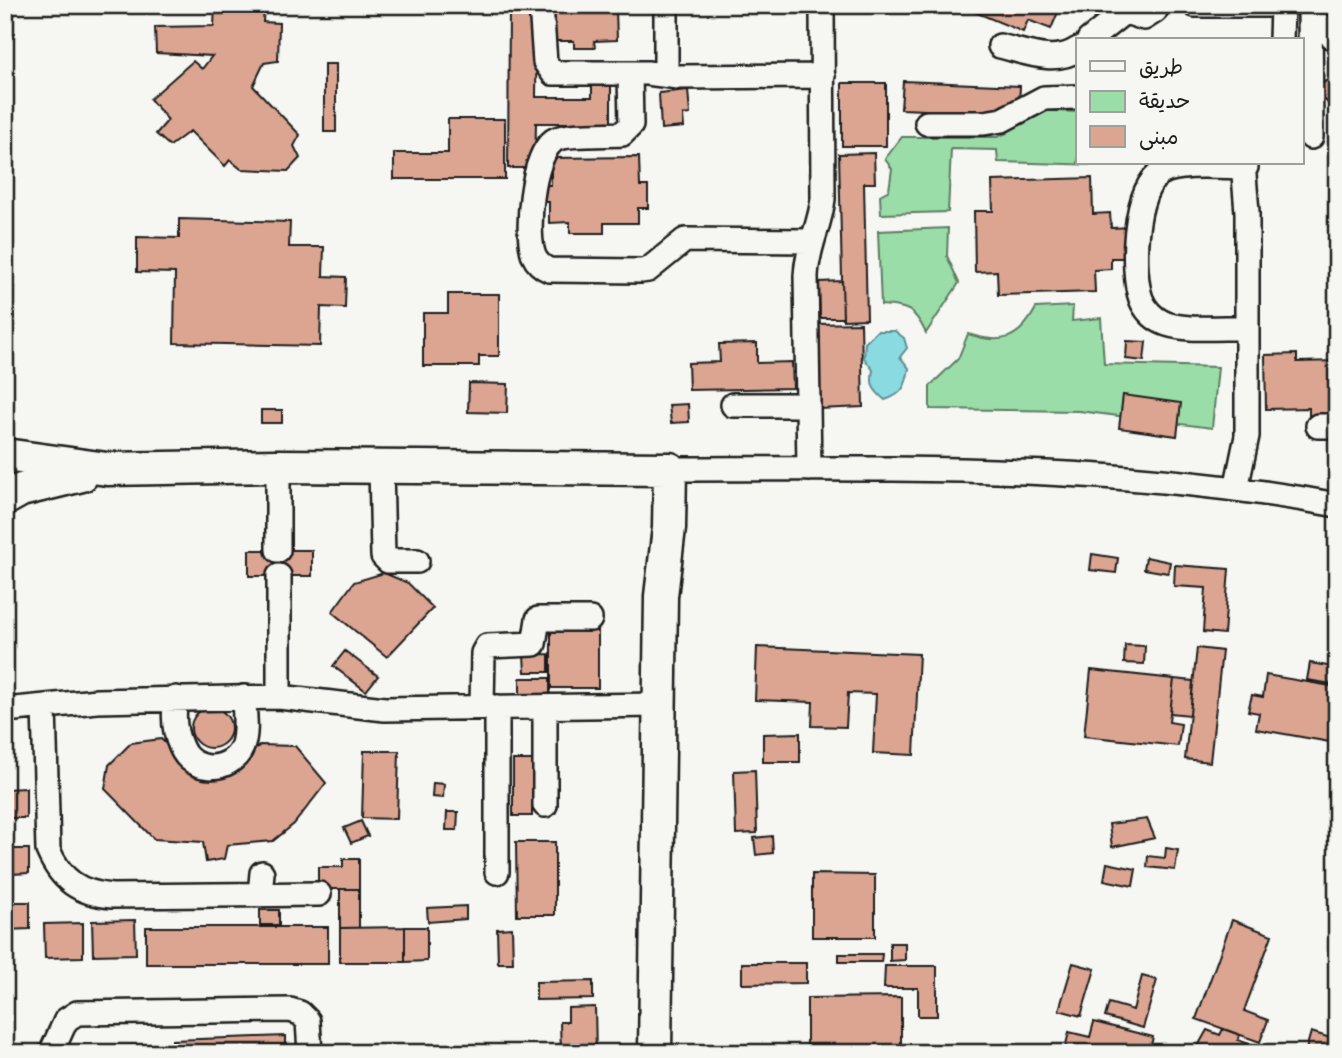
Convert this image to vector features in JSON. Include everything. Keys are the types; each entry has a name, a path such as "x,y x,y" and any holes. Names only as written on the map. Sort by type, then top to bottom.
{"street":[{"path":"541,5 547,68 561,74 823,76"},
{"path":"666,5 666,75"},
{"path":"809,469 806,276 810,241 817,228 823,200 822,5"},
{"path":"1090,38 1127,7 1137,18 1144,18 1155,11 1158,5"},
{"path":"1195,5 1266,5"},
{"path":"1281,38 1282,5"},
{"path":"1310,10 1337,41"},
{"path":"1310,10 1311,137"},
{"path":"1000,46 1047,57 1059,57 1076,49"},
{"path":"630,73 631,125 628,131 622,134 560,138 549,146 532,194 532,250 541,266 549,270 641,271 648,270 685,240 810,241"},
{"path":"927,123 984,123 1002,120 1044,97 1076,97"},
{"path":"1236,489 1247,436 1247,328 1245,165 1173,168 1160,173 1148,184 1141,198 1137,263 1140,296 1145,307 1163,323 1175,326 1247,328"},
{"path":"733,405 808,405"},
{"path":"5,455 107,470"},
{"path":"278,467 278,550"},
{"path":"5,499 57,479 107,470 381,467 1049,471 1170,480 1337,505"},
{"path":"381,467 383,556 395,561 417,561"},
{"path":"655,1053 661,597 653,550 660,469"},
{"path":"279,576 279,697"},
{"path":"497,872 490,707 483,649 491,645 534,644 538,619 590,619"},
{"path":"5,710 97,701 244,697 279,697 385,709 659,705"},
{"path":"176,698 173,715 181,749 200,766 212,768 234,758 241,748 244,736 244,697"},
{"path":"44,707 48,850 57,869 71,885 90,894 111,896 261,883 319,894"},
{"path":"545,707 545,805"},
{"path":"51,1053 66,1020 77,1013 290,1010 300,1013 308,1021 310,1053"}],"green space":[{"path":"1028,110 1076,112 1076,164 1099,165 998,162 997,150 951,149 948,212 881,214 880,195 889,190 892,169 885,159 902,137 997,137 1007,133 1010,123"},
{"path":"948,228 947,256 959,283 926,333 918,318 909,310 881,305 878,231"},
{"path":"1073,306 1072,321 1101,318 1104,364 1218,367 1212,428 1079,411 930,409 930,386 958,359 968,334 991,339 1008,337 1023,327 1036,308"}],"water":[{"path":"877,331 895,331 904,338 907,348 900,357 909,368 905,384 900,392 885,400 873,387 873,370 864,358 865,343"}],"building":[{"path":"215,5 264,7 263,22 279,23 278,61 264,63 253,86 300,135 294,146 300,158 288,171 241,169 230,160 225,166 190,131 170,146 156,134 168,120 150,99 193,61 202,69 212,56 156,53 155,27 214,26"},
{"path":"548,5 625,5 626,10 616,10 617,40 594,41 595,48 574,48 574,41 548,41"},
{"path":"972,5 1061,5 1051,29 1028,20 1023,32 970,10"},
{"path":"509,8 537,8 536,97 592,97 592,77 611,77 611,123 536,123 535,168 508,168"},
{"path":"324,64 336,64 336,132 324,132"},
{"path":"1337,71 1337,113 1316,90"},
{"path":"903,81 1020,86 1019,105 1002,105 1001,113 901,109"},
{"path":"842,83 886,83 886,146 842,146"},
{"path":"688,90 690,114 683,115 684,127 661,129 659,93"},
{"path":"448,119 505,119 505,179 394,179 394,153 448,153"},
{"path":"874,153 875,183 864,183 867,319 843,320 839,154"},
{"path":"639,157 640,186 648,186 648,208 638,208 638,223 604,223 604,233 570,233 570,222 549,223 549,202 542,202 541,185 551,185 551,158"},
{"path":"1092,178 1093,214 1110,213 1111,228 1133,227 1133,258 1111,258 1111,269 1094,270 1095,292 998,295 997,271 975,272 974,211 993,211 992,181"},
{"path":"179,219 290,222 289,247 324,247 323,276 346,277 345,308 321,307 320,346 174,343 175,273 137,272 137,237 179,238"},
{"path":"842,281 843,318 820,318 819,282"},
{"path":"448,294 499,294 499,356 479,356 479,366 423,366 423,313 448,313"},
{"path":"861,323 863,407 819,409 816,324"},
{"path":"1127,341 1146,342 1144,361 1126,359"},
{"path":"757,343 757,363 792,362 793,388 689,390 688,363 720,362 719,344"},
{"path":"1297,354 1297,362 1337,361 1337,420 1309,420 1309,408 1266,409 1265,355"},
{"path":"469,383 508,384 507,413 468,412"},
{"path":"1123,395 1181,403 1177,436 1119,428"},
{"path":"688,404 689,422 671,423 669,405"},
{"path":"261,410 282,410 282,423 261,423"},
{"path":"249,550 312,550 312,576 249,576"},
{"path":"1092,554 1118,558 1116,573 1090,570"},
{"path":"1146,557 1170,562 1168,573 1144,569"},
{"path":"1175,565 1229,569 1224,634 1203,632 1206,588 1174,586"},
{"path":"384,573 408,583 433,608 387,657 332,612 354,582"},
{"path":"551,624 598,625 598,688 551,688"},
{"path":"1125,645 1145,646 1144,664 1124,663"},
{"path":"757,647 919,654 914,755 873,753 876,694 848,693 846,727 812,726 813,702 755,700"},
{"path":"1197,648 1222,651 1210,762 1185,759"},
{"path":"345,651 378,676 366,691 333,666"},
{"path":"549,654 549,672 525,672 524,655"},
{"path":"1310,663 1334,667 1332,684 1307,680"},
{"path":"1091,670 1174,679 1169,722 1181,724 1178,746 1084,736"},
{"path":"1266,675 1337,687 1330,742 1256,729 1259,713 1248,711 1252,695 1263,697"},
{"path":"520,678 550,678 550,698 520,698"},
{"path":"1174,679 1193,681 1190,715 1170,713"},
{"path":"211,708 219,709 225,714 230,720 230,736 225,742 219,747 211,748 203,747 197,742 192,736 191,728 192,720 197,714 203,709"},
{"path":"800,733 800,762 763,762 763,734"},
{"path":"161,739 201,777 224,776 260,745 295,746 326,783 294,824 273,841 227,845 224,859 206,862 203,842 154,839 105,789 109,765 131,743"},
{"path":"364,751 399,751 397,819 362,818"},
{"path":"513,760 532,760 532,816 513,816"},
{"path":"755,770 757,833 736,834 734,771"},
{"path":"433,783 444,784 443,798 432,797"},
{"path":"26,788 26,818 5,818 5,789"},
{"path":"447,812 458,812 457,830 446,830"},
{"path":"1147,819 1155,838 1112,847 1109,824"},
{"path":"361,821 368,836 351,843 344,828"},
{"path":"772,836 773,853 756,855 754,838"},
{"path":"516,842 555,842 555,915 517,915"},
{"path":"1166,848 1178,850 1175,870 1147,867 1148,856 1165,858"},
{"path":"5,849 29,849 29,873 11,874 12,902 30,902 30,929 5,930"},
{"path":"343,859 359,859 359,889 318,889 318,867 343,867"},
{"path":"1107,863 1136,869 1133,886 1104,880"},
{"path":"812,874 875,875 875,937 812,937"},
{"path":"340,889 359,889 359,928 340,928"},
{"path":"466,906 466,919 428,922 427,908"},
{"path":"260,910 279,910 279,925 260,925"},
{"path":"135,920 136,954 93,955 92,921"},
{"path":"1232,920 1272,935 1244,1011 1268,1020 1260,1042 1196,1019"},
{"path":"83,923 83,957 45,958 44,924"},
{"path":"146,927 328,927 328,964 146,964"},
{"path":"405,927 427,927 427,961 405,962"},
{"path":"405,927 405,962 340,962 340,928"},
{"path":"512,928 513,963 498,963 497,929"},
{"path":"890,943 905,943 905,960 890,961"},
{"path":"839,954 882,954 881,962 839,962"},
{"path":"742,963 806,963 806,983 742,984"},
{"path":"1073,963 1095,969 1081,1016 1059,1010"},
{"path":"885,966 937,966 937,1016 918,1016 918,988 884,988"},
{"path":"1142,976 1157,980 1143,1028 1105,1017 1109,1003 1133,1010"},
{"path":"593,981 593,999 536,1000 536,982"},
{"path":"901,997 901,1053 807,1053 807,998"},
{"path":"595,1007 596,1053 561,1053 560,1022 568,1022 568,1008"},
{"path":"1094,1022 1153,1037 1149,1053 1064,1053 1069,1032 1090,1037"},
{"path":"1223,1029 1240,1035 1238,1040 1273,1053 1194,1053 1207,1030 1220,1035"},
{"path":"1311,1032 1337,1040 1337,1053 1305,1053"},
{"path":"285,1036 285,1053 172,1053 172,1040"},
{"path":"154,1045 154,1053 99,1053 98,1047"}]}
